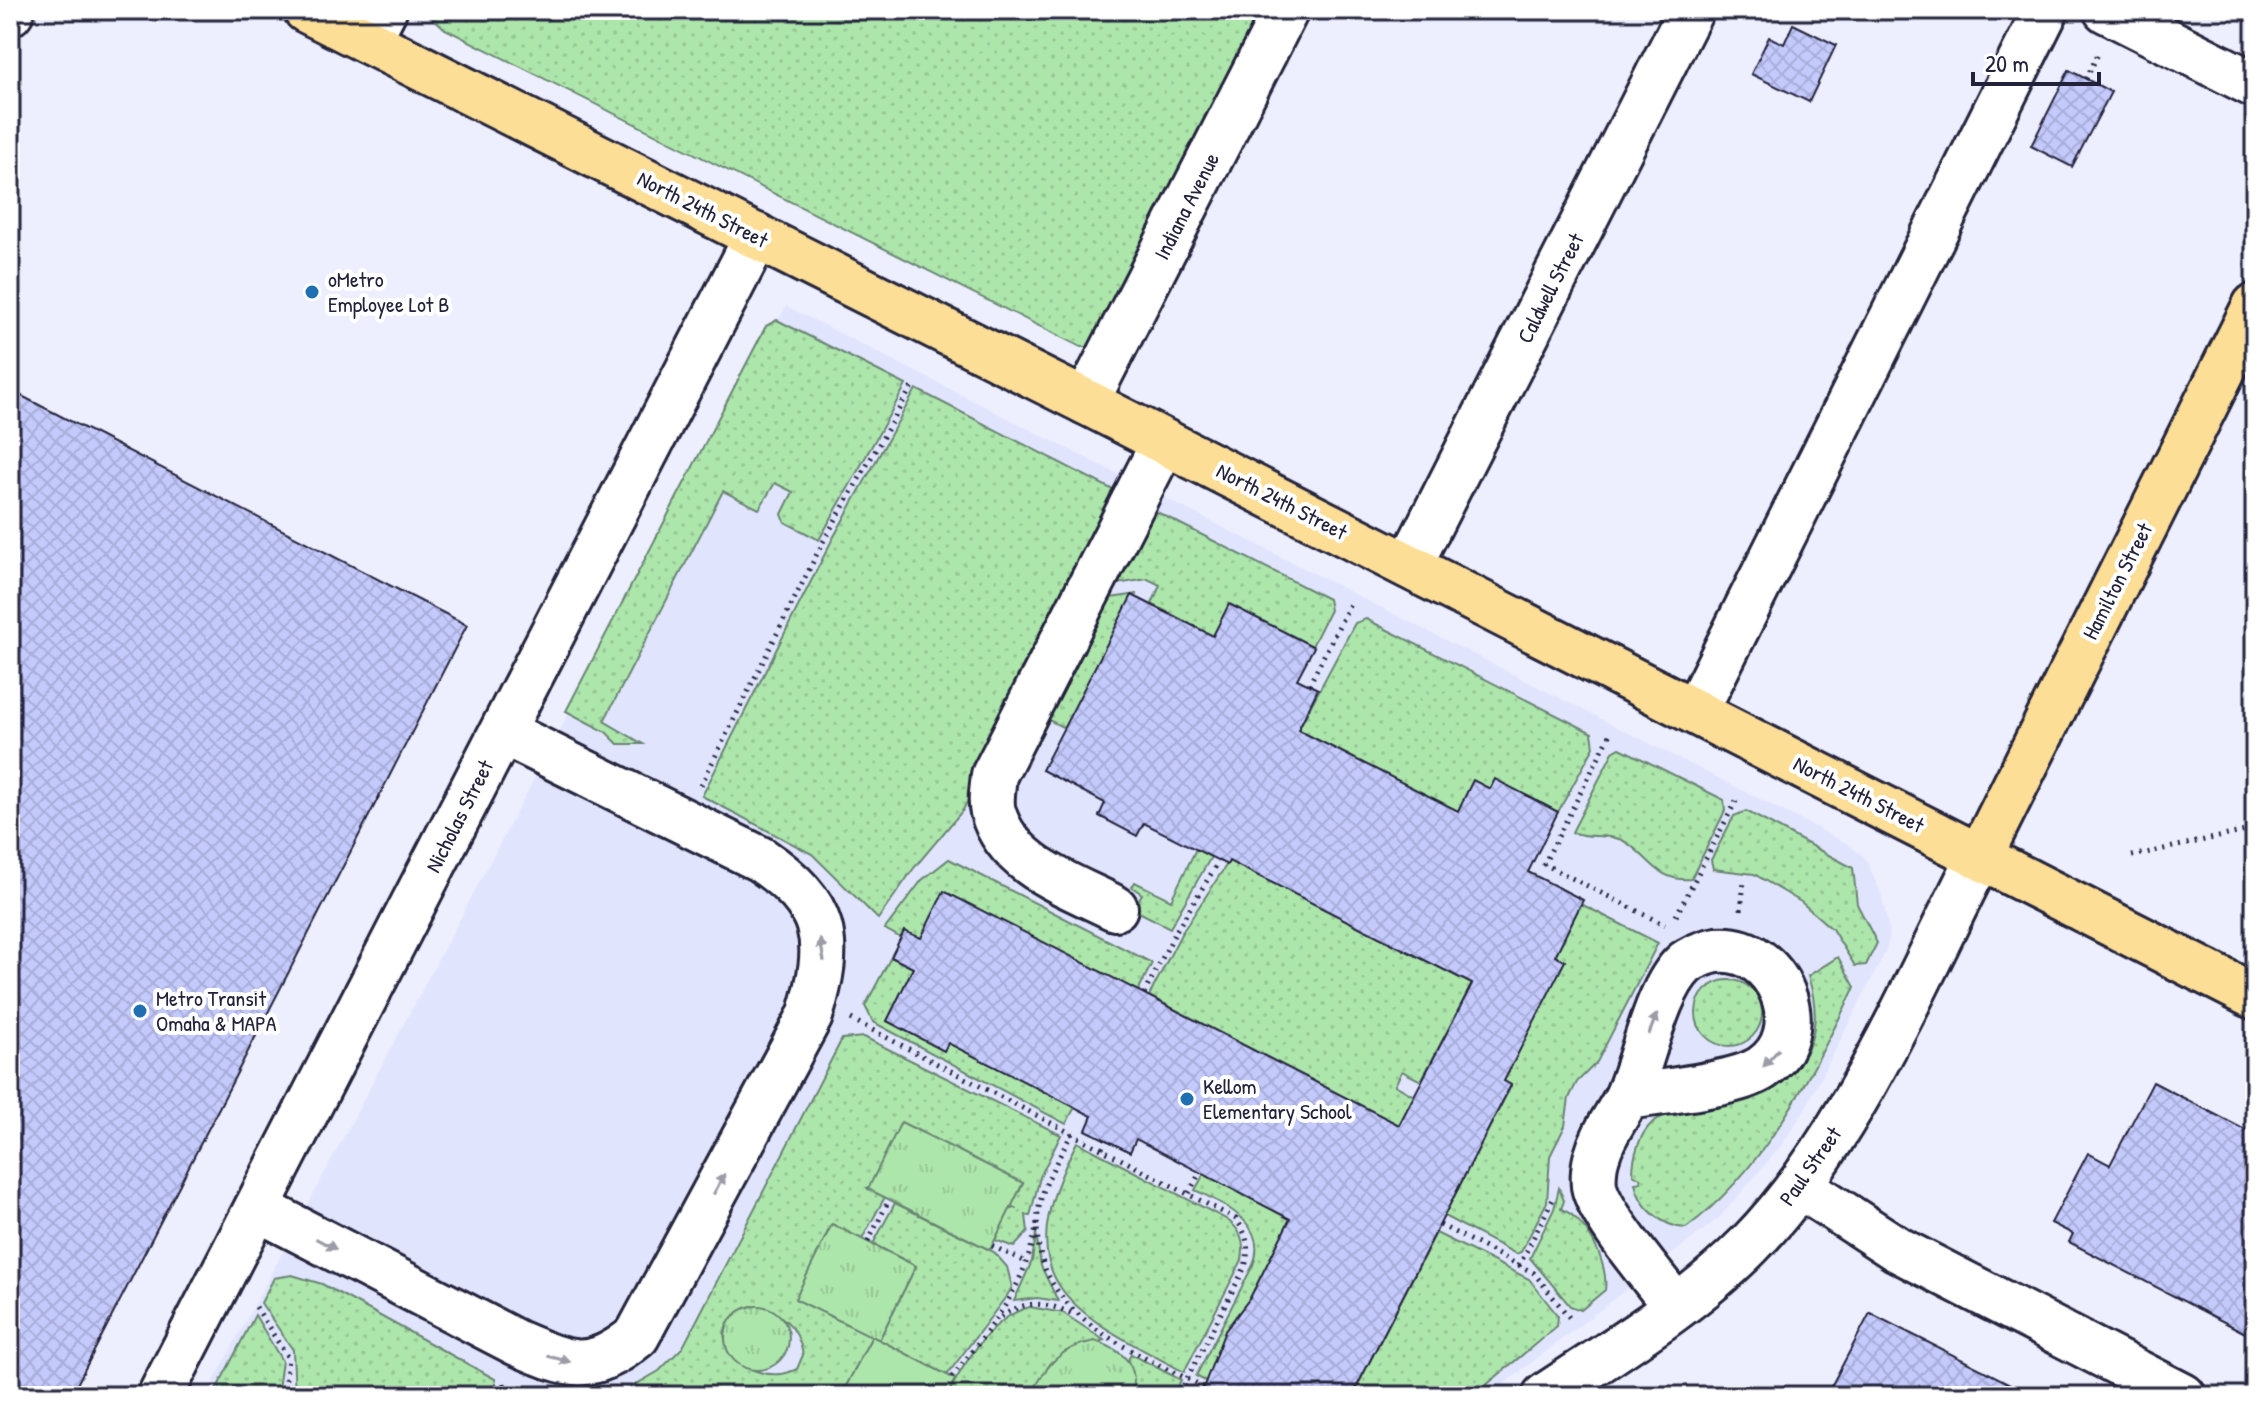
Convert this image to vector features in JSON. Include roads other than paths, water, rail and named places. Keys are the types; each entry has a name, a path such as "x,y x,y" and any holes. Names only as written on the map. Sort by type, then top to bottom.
{"main road":[{"name":"North 24th Street","path":"306,10 376,26 757,236 1696,710 2255,997"},
{"name":"Hamilton Street","path":"1980,856 2255,306"}],"street":[{"name":"Indiana Avenue","path":"1086,402 1286,10"},
{"name":"Caldwell Street","path":"1409,566 1691,10"},
{"path":"1696,710 2046,10"},
{"path":"2106,25 2255,85"},
{"name":"Nicholas Street","path":"160,1396 757,236"},
{"path":"1115,908 1029,864 1005,840 992,810 994,775 1164,442"},
{"path":"257,1208 517,1343 555,1360 585,1365 615,1354 637,1336 810,1016 825,963 816,917 795,883 760,859 503,732"},
{"name":"Paul Street","path":"1555,1393 1675,1306 1746,1247 1800,1186 1857,1094 1980,856"},
{"path":"1627,1097 1606,1130 1596,1159 1594,1187 1606,1211 1675,1306"},
{"path":"1800,1186 1897,1249 2183,1396"}],"place":[{"name":"oMetro Employee Lot B","path":"312,292"},
{"name":"Metro Transit Omaha & MAPA","path":"140,1011"},
{"name":"Kellom Elementary School","path":"1187,1099"}]}
